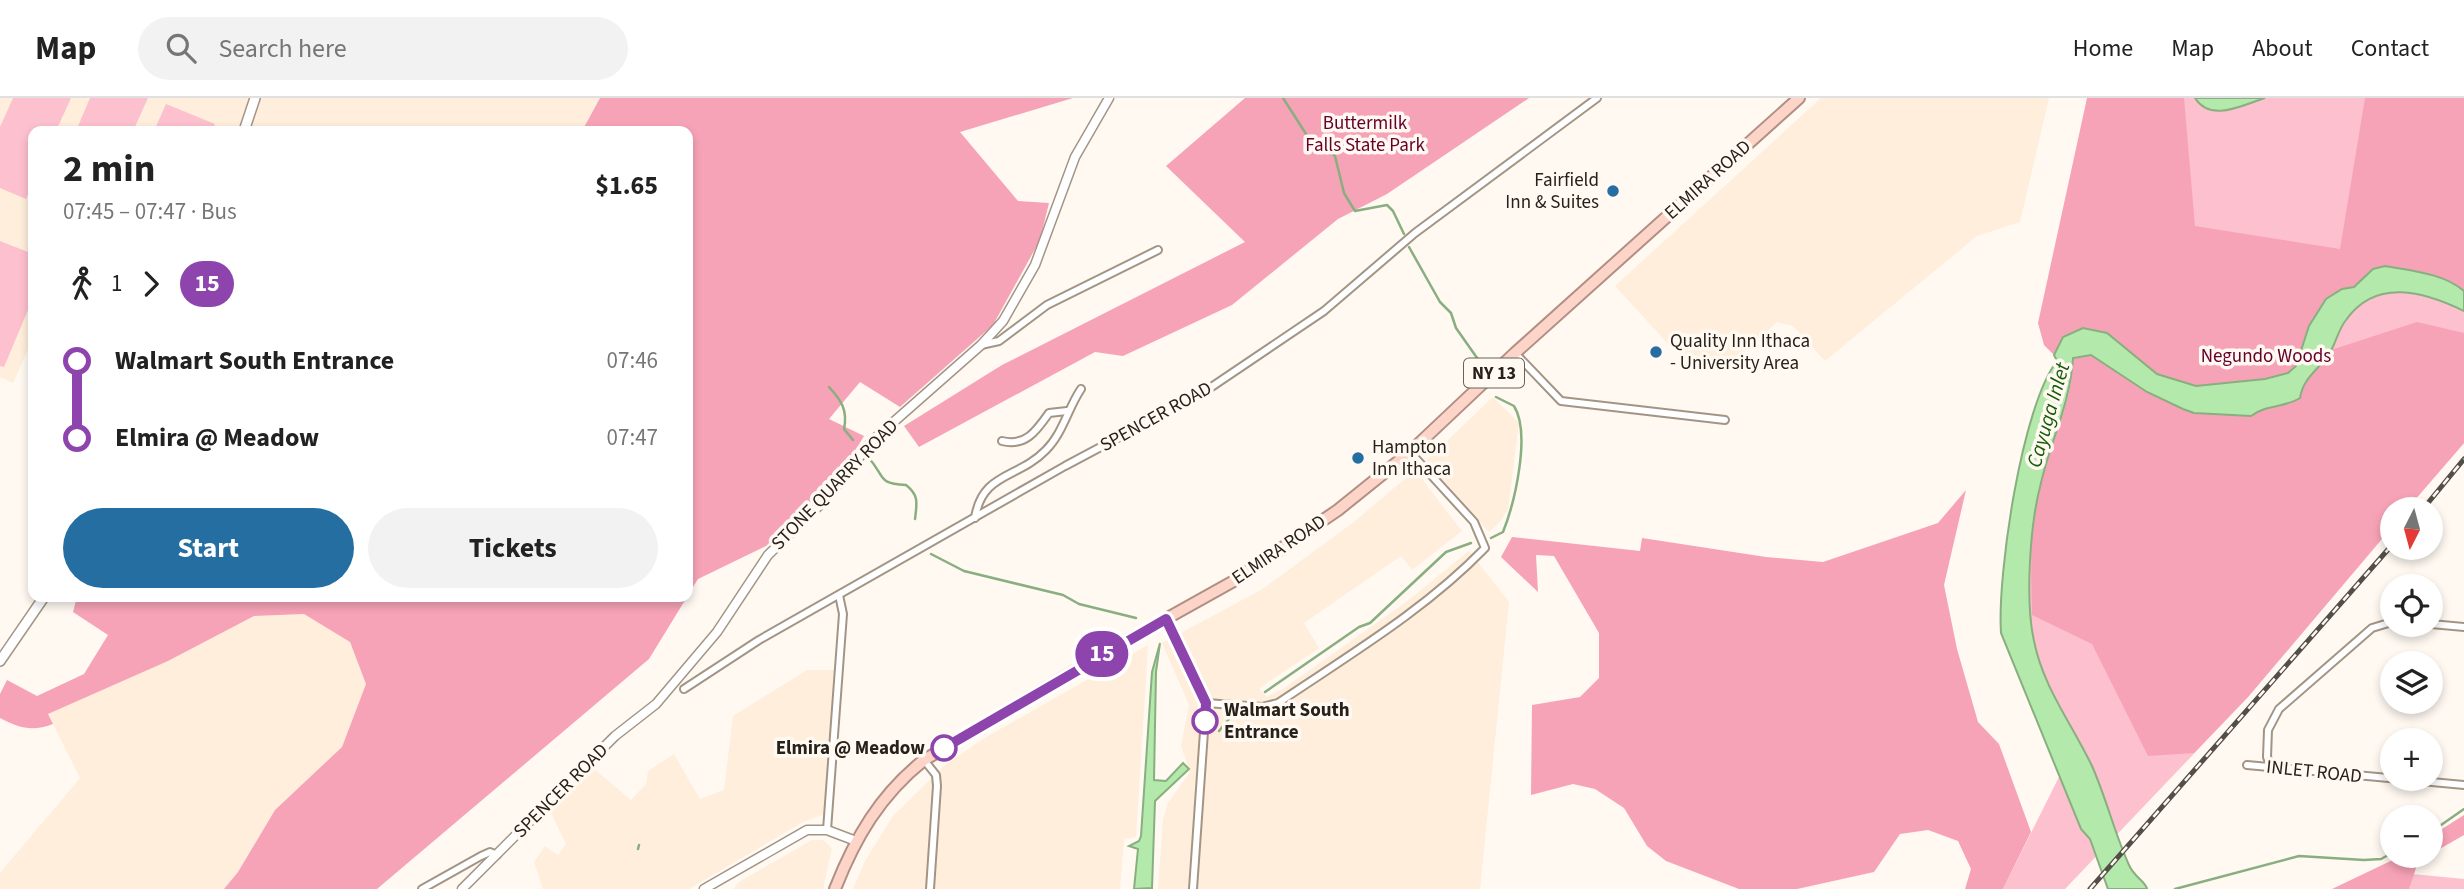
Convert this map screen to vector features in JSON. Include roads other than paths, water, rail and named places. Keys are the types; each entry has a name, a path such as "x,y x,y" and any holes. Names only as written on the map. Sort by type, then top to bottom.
{"highway":[{"name":"ELMIRA ROAD","path":"856,841 883,800 924,760 1233,582 1310,531 1410,452 1515,353 1799,98"},
{"name":"NY 13","path":"835,889 856,841"}],"main road":[{"path":"246,126 255,98"},
{"path":"0,661 41,602"}],"street":[{"name":"STONE QUARRY ROAD","path":"663,696 717,632 768,555 827,498 872,441 981,345 1003,321 1035,265 1071,165 1109,98"},
{"name":"SPENCER ROAD","path":"684,689 759,640 1198,396 1324,311 1415,233 1597,98"},
{"path":"981,345 990,346 1046,305 1158,250"},
{"path":"1515,353 1561,401 1725,419"},
{"path":"975,518 979,497 985,489 1044,452 1081,389"},
{"path":"1002,441 1010,443 1030,438 1049,413 1068,411"},
{"path":"1206,703 1262,707 1278,703 1403,618 1441,589 1485,548 1474,522 1410,452"},
{"path":"827,830 843,614 839,595"},
{"path":"1166,619 1206,703 1194,889"},
{"path":"2443,625 2464,627"},
{"path":"2272,769 2267,757 2268,730 2279,709 2372,628 2380,626"},
{"name":"SPENCER ROAD","path":"462,889 615,736 663,696"},
{"path":"924,760 936,775 937,786 930,889"},
{"name":"INLET ROAD","path":"2247,765 2464,785"},
{"path":"704,889 801,832 827,830 856,841"},
{"path":"422,889 481,856 490,852 496,855"}],"water":[{"path":"2195,98 2265,98 2237,108 2218,111 2209,110"},
{"name":"Cayuga Inlet","path":"2385,266 2426,274 2456,285 2464,291 2464,311 2417,294 2386,293 2372,298 2358,306 2346,320 2329,354 2304,385 2300,398 2251,416 2194,413 2147,392 2091,355 2073,358 2068,392 2044,470 2037,503 2031,542 2031,624 2044,674 2092,766 2129,865 2147,889 2108,889 2090,839 2081,829 2001,633 2003,572 2014,492 2033,414 2044,383 2057,361 2054,355 2063,337 2083,328 2107,333 2157,374 2196,386 2265,379 2288,373 2296,366 2309,326 2326,299 2342,289 2354,287 2373,269"},
{"path":"1160,643 1156,672 1154,780 1166,781 1183,763 1189,769 1155,801 1152,888 1134,889 1138,849 1129,846 1139,841 1141,836 1152,672"}],"waterway":[{"path":"1283,98 1308,137 1335,156 1344,193 1355,211 1387,205 1393,211 1404,234"},
{"path":"1409,247 1440,302 1451,313 1456,328 1482,365"},
{"path":"829,387 842,406 845,416 844,429 853,440"},
{"path":"1491,538 1503,532 1508,519 1521,450 1519,418 1514,406 1496,397"},
{"path":"867,456 882,478 890,483 906,485 913,492 916,504 915,519"},
{"path":"1265,692 1359,627 1370,623 1446,552 1471,543"},
{"path":"931,554 964,571 1063,595 1079,604 1136,618"},
{"path":"1219,731 1229,719"},
{"path":"2443,824 2464,809"},
{"path":"638,849 639,845"},
{"path":"2175,889 2299,856 2380,859"}],"railway":[{"path":"2433,497 2464,459"},
{"path":"2090,889 2380,559"}],"place":[{"name":"Fairfield Inn & Suites","path":"1613,191"},
{"name":"Quality Inn Ithaca - University Area","path":"1656,352"},
{"name":"Hampton Inn Ithaca","path":"1358,458"},
{"name":"Walmart South Entrance","path":"1205,721"},
{"name":"Elmira @ Meadow","path":"944,748"}],"park label":[{"name":"Buttermilk Falls State Park","path":"1365,134"},
{"name":"Negundo Woods","path":"2266,356"}]}
